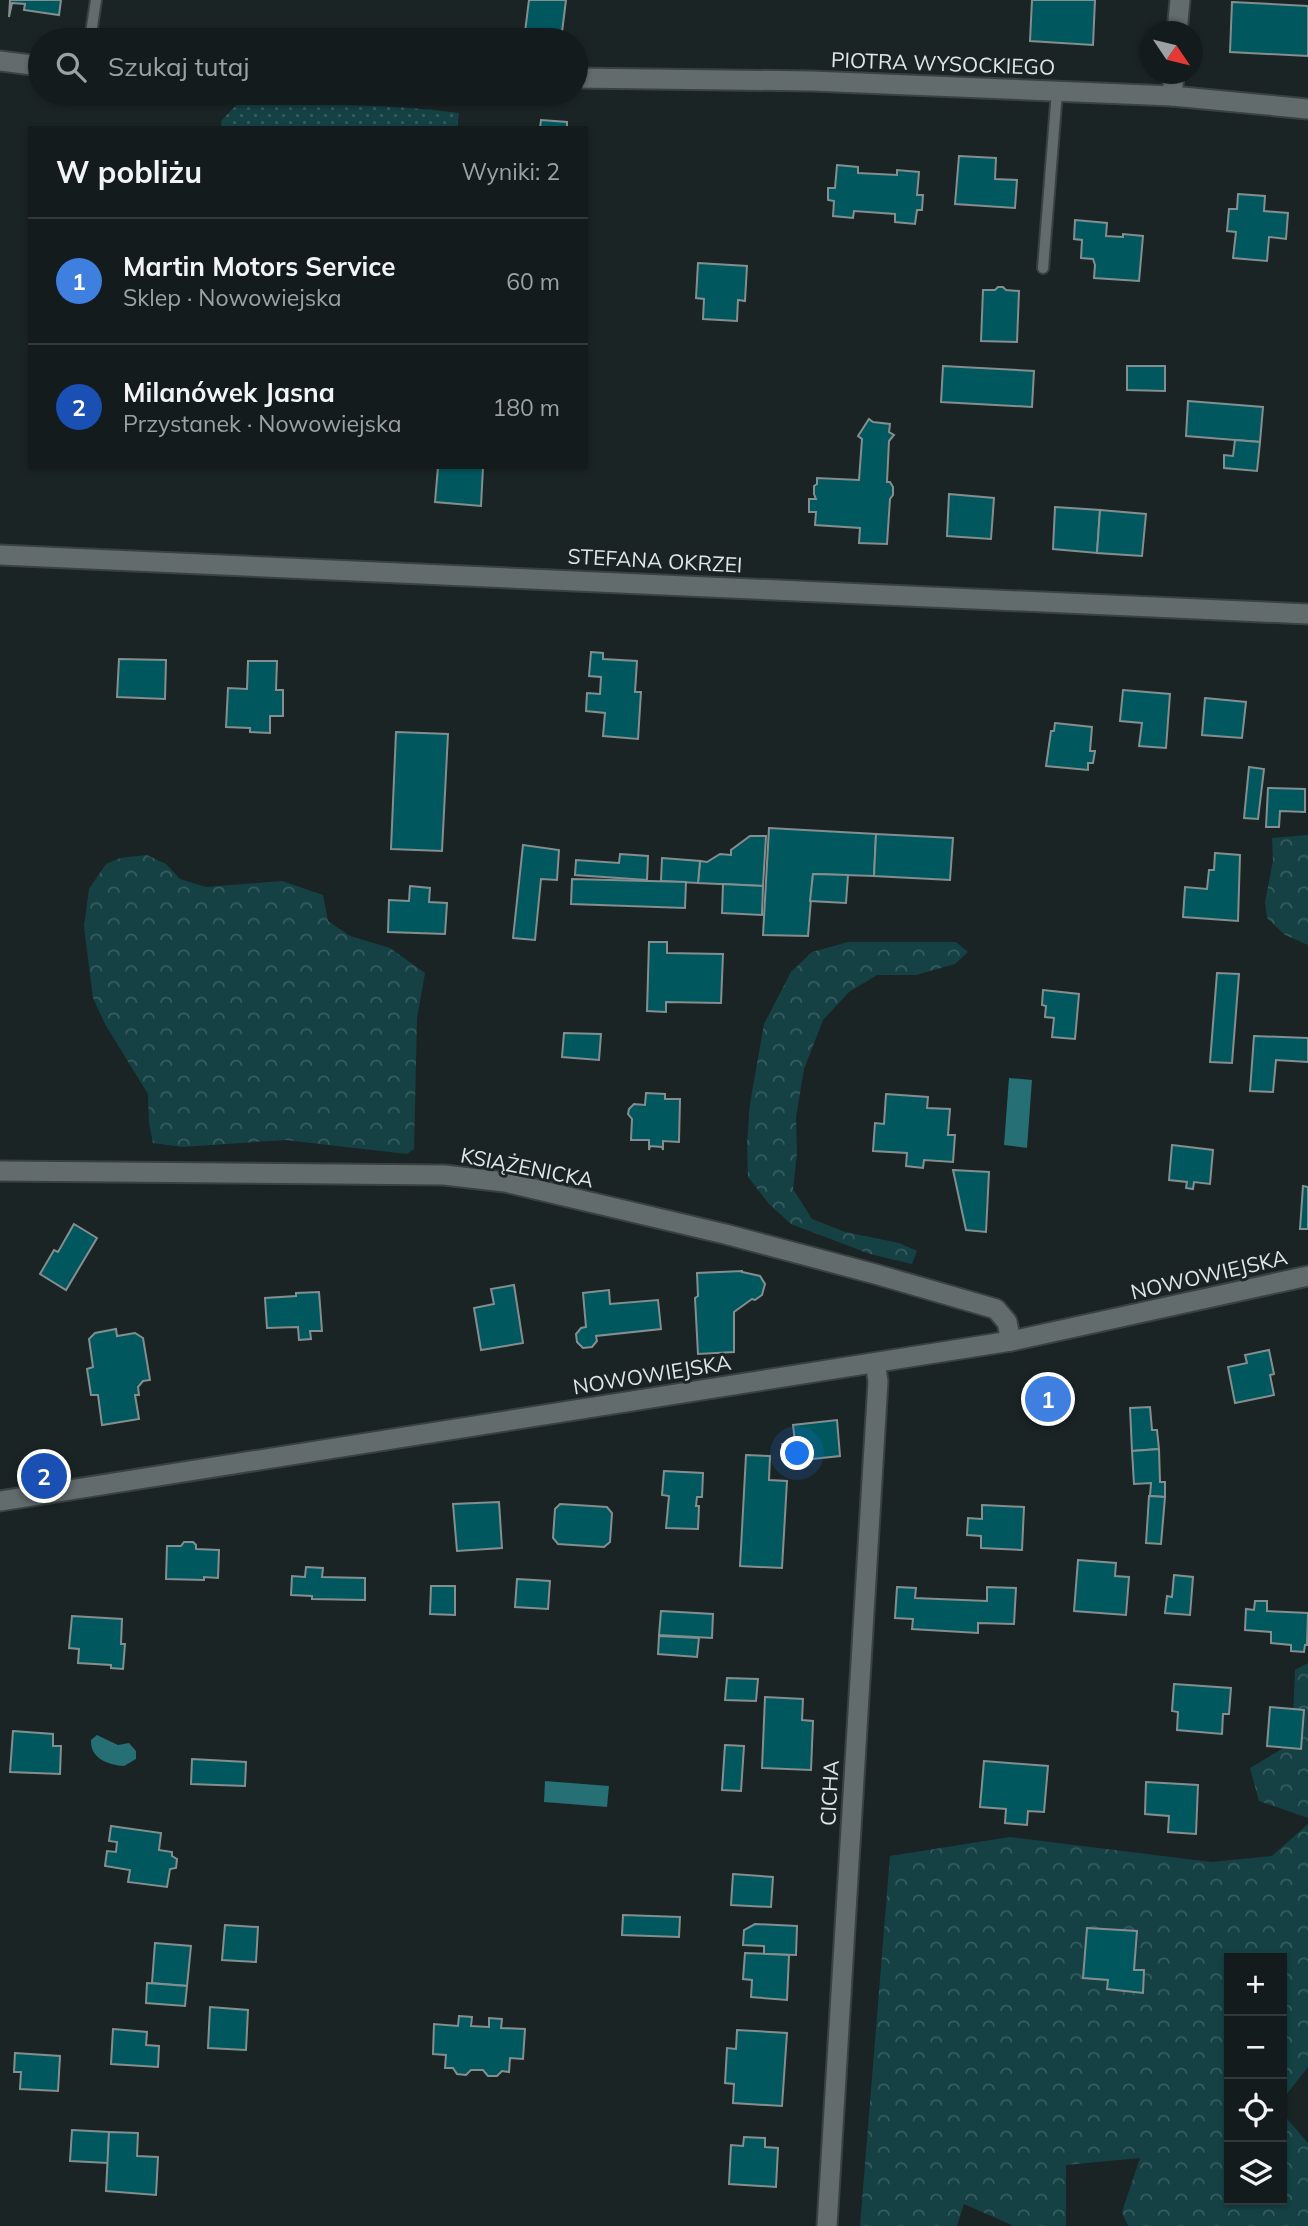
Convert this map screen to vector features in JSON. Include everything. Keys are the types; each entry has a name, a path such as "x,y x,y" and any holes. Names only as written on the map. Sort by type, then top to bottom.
{"street":[{"path":"1178,21 1180,0"},
{"path":"0,61 28,64"},
{"name":"PIOTRA WYSOCKIEGO","path":"588,78 812,81 1057,91 1172,96 1308,109"},
{"path":"1172,96 1173,84"},
{"name":"STEFANA OKRZEI","path":"0,555 1308,614"},
{"name":"KSIĄŻENICKA","path":"0,1171 444,1175 505,1182 750,1241 996,1309 1007,1322 1012,1341"},
{"name":"NOWOWIEJSKA","path":"0,1501 1012,1341 1308,1276"},
{"name":"CICHA","path":"827,2226 878,1381 875,1363"}],"lane":[{"path":"92,28 96,0"},
{"path":"1043,268 1057,91"}],"green space":[{"path":"236,105 351,105 459,113 457,126 221,126 222,120"},
{"path":"1308,835 1308,945 1285,935 1267,918 1265,902 1273,861 1272,838"},
{"path":"147,855 166,864 180,879 206,887 282,881 323,895 328,921 350,936 390,948 425,973 417,1018 414,1149 407,1154 285,1140 182,1147 153,1143 148,1094 105,1024 93,998 84,927 89,889 106,864 120,858"},
{"path":"848,942 956,942 968,952 955,964 916,975 877,975 849,992 823,1020 804,1069 796,1117 797,1152 793,1189 812,1219 845,1232 899,1243 917,1251 912,1264 870,1254 791,1224 769,1204 748,1177 750,1104 764,1024 791,972 812,952"},
{"path":"1308,1663 1308,1818 1259,1801 1250,1768 1292,1743 1295,1670"},
{"path":"1308,1824 1308,2067 1287,2094 1287,1953 1224,1953 1224,2205 1287,2205 1287,2119 1308,2143 1308,2226 1128,2226 1122,2212 1140,2158 1066,2165 1066,2226 1014,2226 964,2204 957,2226 860,2226 890,1856 1010,1837 1211,1862 1272,1856"}],"shaded area":[{"path":"1009,1078 1032,1080 1027,1148 1004,1145"},
{"path":"97,1735 118,1745 129,1743 136,1751 136,1759 124,1766 102,1760 92,1747 91,1740"},
{"path":"545,1781 609,1786 607,1807 544,1802"}],"building":[{"path":"10,0 61,0 59,15 24,10 25,4 12,3 9,17"},
{"path":"529,0 566,0 562,28 526,28"},
{"path":"1032,0 1095,0 1093,45 1030,41"},
{"path":"1232,2 1308,6 1308,56 1230,52"},
{"path":"541,120 567,122 567,126 540,126"},
{"path":"959,156 996,158 995,179 1017,180 1015,208 955,204"},
{"path":"837,165 858,167 858,173 897,175 897,170 919,172 917,195 923,195 922,210 917,210 915,224 895,222 895,214 854,211 853,218 833,216 834,201 828,200 828,188 835,188"},
{"path":"1238,194 1265,196 1264,211 1288,213 1286,239 1269,237 1267,261 1233,258 1236,232 1227,231 1229,209 1237,209"},
{"path":"1075,220 1107,223 1106,236 1143,236 1139,281 1094,278 1093,259 1081,258 1082,240 1074,239"},
{"path":"698,263 747,266 745,301 738,300 737,321 703,319 704,299 696,298"},
{"path":"998,287 1019,291 1017,342 981,341 983,290 995,290"},
{"path":"943,366 1034,371 1032,407 941,402"},
{"path":"1127,366 1165,366 1165,391 1127,390"},
{"path":"1188,401 1263,407 1260,442 1186,436"},
{"path":"869,419 890,424 889,432 894,435 889,441 887,482 893,487 893,495 890,499 887,544 859,543 860,528 815,525 816,512 809,512 809,499 816,499 814,486 817,484 817,478 859,480 862,439 858,436"},
{"path":"1235,440 1260,442 1257,471 1224,468 1224,455 1233,456"},
{"path":"438,469 483,469 481,506 435,502"},
{"path":"949,494 994,498 991,539 947,536"},
{"path":"1055,507 1100,510 1097,553 1053,549"},
{"path":"1100,510 1146,514 1142,556 1097,553"},
{"path":"591,652 603,653 603,659 637,661 635,692 641,692 638,739 603,736 605,713 586,711 587,693 600,694 601,677 589,676"},
{"path":"119,659 166,660 165,699 117,697"},
{"path":"248,661 277,661 276,690 283,690 283,716 270,716 270,733 250,732 250,728 226,727 228,688 247,689"},
{"path":"1123,690 1170,694 1166,748 1139,746 1142,723 1120,721"},
{"path":"1205,698 1246,702 1242,738 1202,735"},
{"path":"1055,723 1092,727 1090,751 1095,751 1093,763 1088,763 1088,770 1046,766 1051,731 1054,731"},
{"path":"396,732 448,734 442,851 391,849"},
{"path":"1249,767 1264,769 1258,819 1244,818"},
{"path":"1268,788 1305,789 1305,812 1280,811 1279,827 1266,827"},
{"path":"769,828 876,834 874,876 813,874 808,936 763,935"},
{"path":"876,834 953,838 950,880 874,876"},
{"path":"750,836 766,836 763,886 698,883 700,861 707,862 720,854 731,855 731,850"},
{"path":"523,845 559,850 557,880 541,879 535,940 513,938"},
{"path":"1215,853 1240,855 1238,921 1183,917 1185,887 1207,889 1209,870 1214,870"},
{"path":"620,854 648,856 647,880 575,875 576,860 619,863"},
{"path":"662,858 700,861 698,883 661,881"},
{"path":"813,874 848,875 846,903 810,901"},
{"path":"572,879 686,882 685,908 571,904"},
{"path":"723,884 763,886 762,915 722,913"},
{"path":"410,886 430,888 429,902 447,903 445,934 388,932 389,900 409,901"},
{"path":"649,942 667,942 667,953 723,954 721,1003 666,1002 666,1012 647,1011"},
{"path":"1217,973 1239,974 1232,1063 1210,1062"},
{"path":"1043,990 1079,994 1075,1039 1052,1037 1054,1018 1045,1017 1046,1006 1042,1005"},
{"path":"564,1033 601,1034 599,1060 562,1057"},
{"path":"1254,1036 1308,1038 1308,1062 1276,1060 1273,1092 1250,1091"},
{"path":"646,1093 665,1094 665,1099 680,1099 679,1142 663,1141 663,1150 662,1147 650,1146 649,1150 649,1140 631,1140 632,1119 628,1114 629,1109 634,1104 645,1105"},
{"path":"886,1094 928,1097 927,1108 950,1109 948,1135 955,1135 953,1162 924,1160 923,1168 906,1166 907,1153 873,1151 875,1123 884,1124"},
{"path":"1172,1145 1213,1150 1210,1184 1194,1182 1193,1189 1186,1188 1187,1182 1169,1180"},
{"path":"953,1170 989,1172 986,1232 966,1230"},
{"path":"1303,1186 1308,1187 1308,1229 1300,1229"},
{"path":"74,1224 97,1238 66,1290 40,1274 54,1250 58,1252"},
{"path":"742,1271 760,1276 765,1284 762,1295 734,1312 734,1352 698,1354 695,1298 698,1296 697,1273"},
{"path":"514,1285 523,1343 481,1350 474,1308 494,1304 491,1289"},
{"path":"609,1290 610,1304 658,1300 661,1329 596,1336 597,1341 592,1347 583,1348 577,1342 576,1334 586,1327 583,1293"},
{"path":"319,1292 322,1331 310,1331 311,1339 299,1340 298,1327 267,1328 265,1298"},
{"path":"116,1329 117,1336 135,1333 143,1338 150,1380 143,1381 138,1387 139,1395 135,1395 139,1419 102,1425 98,1395 91,1395 87,1369 93,1367 89,1339 95,1333"},
{"path":"1269,1350 1274,1374 1270,1375 1274,1395 1235,1403 1228,1367 1247,1363 1245,1355"},
{"path":"1150,1407 1152,1430 1157,1430 1159,1449 1132,1451 1130,1408"},
{"path":"837,1420 840,1456 784,1462 782,1444 795,1442 793,1425"},
{"path":"1159,1449 1160,1482 1165,1482 1165,1497 1150,1496 1151,1483 1134,1484 1132,1451"},
{"path":"746,1455 770,1456 769,1480 787,1481 782,1568 740,1566"},
{"path":"664,1471 703,1473 702,1497 697,1497 696,1506 699,1506 698,1529 666,1528 669,1496 662,1495"},
{"path":"1149,1496 1165,1497 1161,1544 1146,1543"},
{"path":"499,1502 502,1548 457,1551 453,1504"},
{"path":"560,1504 607,1507 612,1513 610,1542 604,1547 558,1544 553,1538 555,1509"},
{"path":"982,1505 1024,1507 1022,1550 981,1548 981,1536 967,1535 968,1518 982,1519"},
{"path":"184,1542 193,1542 196,1549 219,1550 218,1578 166,1579 167,1546 181,1546"},
{"path":"1078,1560 1116,1563 1115,1576 1129,1577 1126,1615 1074,1611"},
{"path":"306,1567 323,1568 322,1577 365,1578 365,1600 312,1599 312,1596 291,1595 292,1576 305,1577"},
{"path":"1174,1575 1193,1577 1190,1615 1165,1613 1167,1596 1172,1597"},
{"path":"517,1579 550,1581 548,1609 515,1607"},
{"path":"431,1586 455,1586 455,1615 430,1614"},
{"path":"897,1587 916,1588 915,1598 987,1601 987,1587 1016,1588 1014,1624 978,1623 978,1633 912,1629 913,1619 895,1618"},
{"path":"1255,1601 1267,1601 1267,1611 1308,1613 1307,1645 1304,1652 1291,1651 1291,1645 1271,1643 1271,1632 1245,1630 1246,1609 1254,1610"},
{"path":"661,1611 713,1614 712,1638 659,1635"},
{"path":"72,1616 122,1619 121,1644 125,1644 123,1669 111,1668 111,1665 78,1663 79,1649 69,1648"},
{"path":"659,1636 699,1638 697,1657 658,1654"},
{"path":"727,1678 758,1679 756,1701 725,1700"},
{"path":"1174,1684 1231,1688 1229,1714 1223,1714 1222,1734 1177,1730 1178,1712 1172,1711"},
{"path":"765,1697 803,1699 802,1720 813,1721 811,1770 762,1768"},
{"path":"1270,1707 1304,1710 1301,1749 1267,1746"},
{"path":"13,1731 53,1734 53,1746 61,1746 60,1774 10,1772"},
{"path":"725,1745 744,1746 741,1791 722,1790"},
{"path":"192,1759 246,1762 245,1786 191,1784"},
{"path":"984,1761 1048,1766 1044,1812 1028,1811 1027,1825 1005,1823 1006,1809 980,1807"},
{"path":"1146,1782 1198,1785 1196,1834 1168,1832 1169,1816 1145,1814"},
{"path":"111,1826 161,1833 159,1850 172,1852 172,1856 177,1859 176,1868 170,1869 167,1887 128,1882 130,1870 105,1866 107,1851 116,1852 117,1842 109,1841"},
{"path":"733,1874 773,1877 771,1907 731,1905"},
{"path":"623,1915 680,1917 679,1937 622,1935"},
{"path":"755,1924 797,1926 796,1955 764,1954 764,1946 743,1945 744,1930"},
{"path":"225,1925 258,1927 256,1962 222,1960"},
{"path":"1087,1928 1137,1931 1134,1970 1144,1970 1143,1993 1107,1989 1108,1980 1083,1978"},
{"path":"155,1943 191,1946 187,1986 152,1983"},
{"path":"745,1953 789,1955 787,2000 751,1997 752,1980 743,1979"},
{"path":"147,1983 187,1986 185,2006 146,2003"},
{"path":"210,2007 248,2010 246,2050 208,2048"},
{"path":"459,2016 472,2017 471,2026 489,2027 489,2018 502,2019 501,2028 525,2029 523,2059 510,2058 509,2072 502,2071 497,2076 488,2076 483,2070 471,2070 466,2075 457,2074 453,2068 445,2068 446,2055 433,2054 434,2024 458,2026"},
{"path":"113,2029 147,2032 146,2045 159,2046 158,2067 111,2064"},
{"path":"737,2030 787,2033 782,2106 733,2103 734,2084 725,2083 727,2048 736,2049"},
{"path":"15,2053 60,2056 58,2091 20,2089 21,2072 14,2072"},
{"path":"72,2130 109,2132 108,2163 70,2161"},
{"path":"109,2132 138,2133 137,2156 158,2157 156,2195 106,2191"},
{"path":"744,2137 765,2138 765,2147 778,2148 776,2187 729,2184 731,2145 743,2146"}],"place":[{"name":"Martin Motors Service","path":"1048,1399"},
{"name":"Milanówek Jasna","path":"44,1476"}]}
